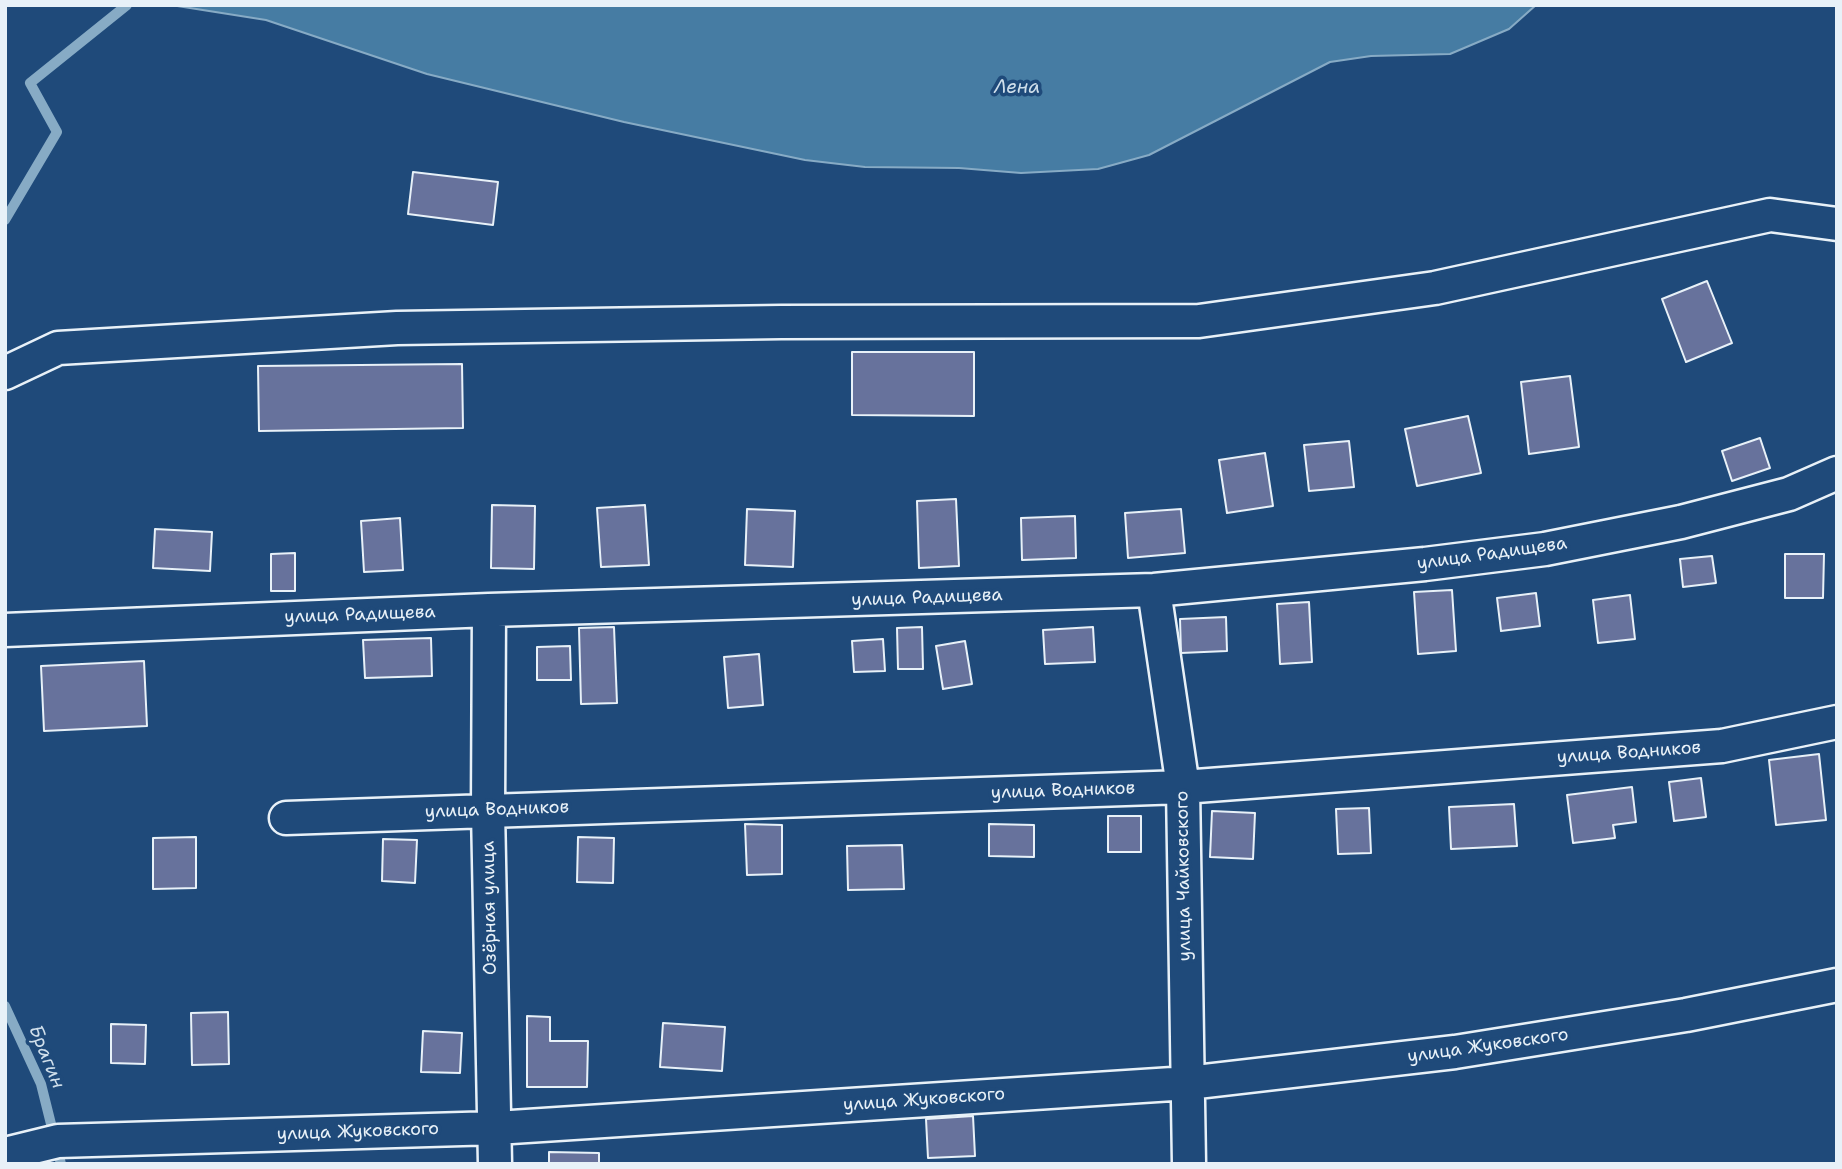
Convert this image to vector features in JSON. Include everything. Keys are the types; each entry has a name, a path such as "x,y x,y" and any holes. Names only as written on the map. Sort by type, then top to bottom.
{"street":[{"path":"5,373 58,348 397,328 780,322 1199,321 1434,288 1770,215 1837,224"},
{"name":"улица Радищева","path":"5,630 489,610 1154,590 1425,564 1545,549 1695,519 1789,494 1837,473"},
{"name":"улица Чайковского","path":"1154,590 1184,787 1189,1164"},
{"name":"Озёрная улица","path":"489,610 488,810 495,1164"},
{"name":"улица Водников","path":"286,818 1184,787 1722,746 1837,722"},
{"name":"улица Жуковского","path":"5,1154 58,1141 496,1128 1188,1083 1455,1052 1686,1015 1837,985"}],"water":[{"name":"Лена","path":"171,5 1536,5 1509,29 1450,54 1371,56 1330,62 1149,155 1098,169 1021,173 959,168 865,167 805,160 624,122 427,74 266,20"}],"building":[{"path":"413,172 498,182 493,225 408,214"},
{"path":"1707,281 1732,343 1686,362 1662,299"},
{"path":"852,352 974,352 974,416 852,415"},
{"path":"462,364 463,428 259,431 258,366"},
{"path":"1570,376 1579,447 1529,454 1521,382"},
{"path":"1468,416 1481,473 1417,486 1405,429"},
{"path":"1760,438 1770,468 1732,481 1722,451"},
{"path":"1349,441 1354,487 1309,491 1304,445"},
{"path":"1265,453 1273,506 1227,513 1219,460"},
{"path":"956,499 959,566 919,568 917,501"},
{"path":"492,505 535,506 534,569 491,568"},
{"path":"645,505 649,565 601,567 597,508"},
{"path":"747,509 795,511 793,567 745,565"},
{"path":"1181,509 1185,553 1128,558 1125,513"},
{"path":"1075,516 1076,558 1022,560 1021,518"},
{"path":"400,518 403,570 364,572 361,521"},
{"path":"155,529 212,532 210,571 153,568"},
{"path":"295,553 295,591 271,591 271,554"},
{"path":"1785,554 1824,554 1823,598 1785,598"},
{"path":"1712,556 1716,583 1683,587 1680,559"},
{"path":"1452,590 1456,651 1418,654 1414,592"},
{"path":"1536,593 1540,626 1501,631 1497,598"},
{"path":"1630,595 1635,639 1598,643 1593,600"},
{"path":"1309,602 1312,662 1280,664 1277,604"},
{"path":"1226,617 1227,651 1181,653 1180,619"},
{"path":"614,627 617,703 581,704 579,628"},
{"path":"922,627 923,669 898,669 897,628"},
{"path":"1093,627 1095,662 1045,664 1043,630"},
{"path":"431,638 432,676 365,678 363,640"},
{"path":"883,639 885,671 854,672 852,641"},
{"path":"965,641 972,684 943,689 936,646"},
{"path":"570,646 571,680 537,680 537,647"},
{"path":"759,654 763,705 728,708 724,657"},
{"path":"144,661 147,726 44,731 41,666"},
{"path":"1819,754 1826,820 1776,825 1769,760"},
{"path":"1701,778 1706,817 1674,821 1669,782"},
{"path":"1632,787 1636,822 1613,825 1615,838 1573,843 1567,795"},
{"path":"1514,804 1517,846 1451,849 1449,807"},
{"path":"1369,808 1371,853 1338,854 1336,809"},
{"path":"1212,811 1255,813 1253,859 1210,857"},
{"path":"1108,816 1141,816 1141,852 1108,852"},
{"path":"745,824 782,825 782,874 747,875"},
{"path":"989,824 1034,825 1034,857 989,856"},
{"path":"196,837 196,888 153,889 153,838"},
{"path":"578,837 614,838 613,883 577,882"},
{"path":"383,839 417,840 415,883 382,881"},
{"path":"902,845 904,889 848,890 847,846"},
{"path":"228,1012 229,1064 192,1065 191,1013"},
{"path":"527,1016 550,1017 550,1041 588,1041 587,1087 527,1087"},
{"path":"663,1023 725,1027 722,1071 660,1067"},
{"path":"111,1024 146,1025 145,1064 111,1063"},
{"path":"423,1031 462,1033 460,1073 421,1072"},
{"path":"973,1116 975,1156 928,1158 926,1119"},
{"path":"549,1152 599,1153 599,1164 549,1164"}],"waterway":[{"name":"Брагин","path":"5,220 57,132 30,83 127,5"},
{"name":"Брагин","path":"5,1006 41,1084 61,1164"}]}
